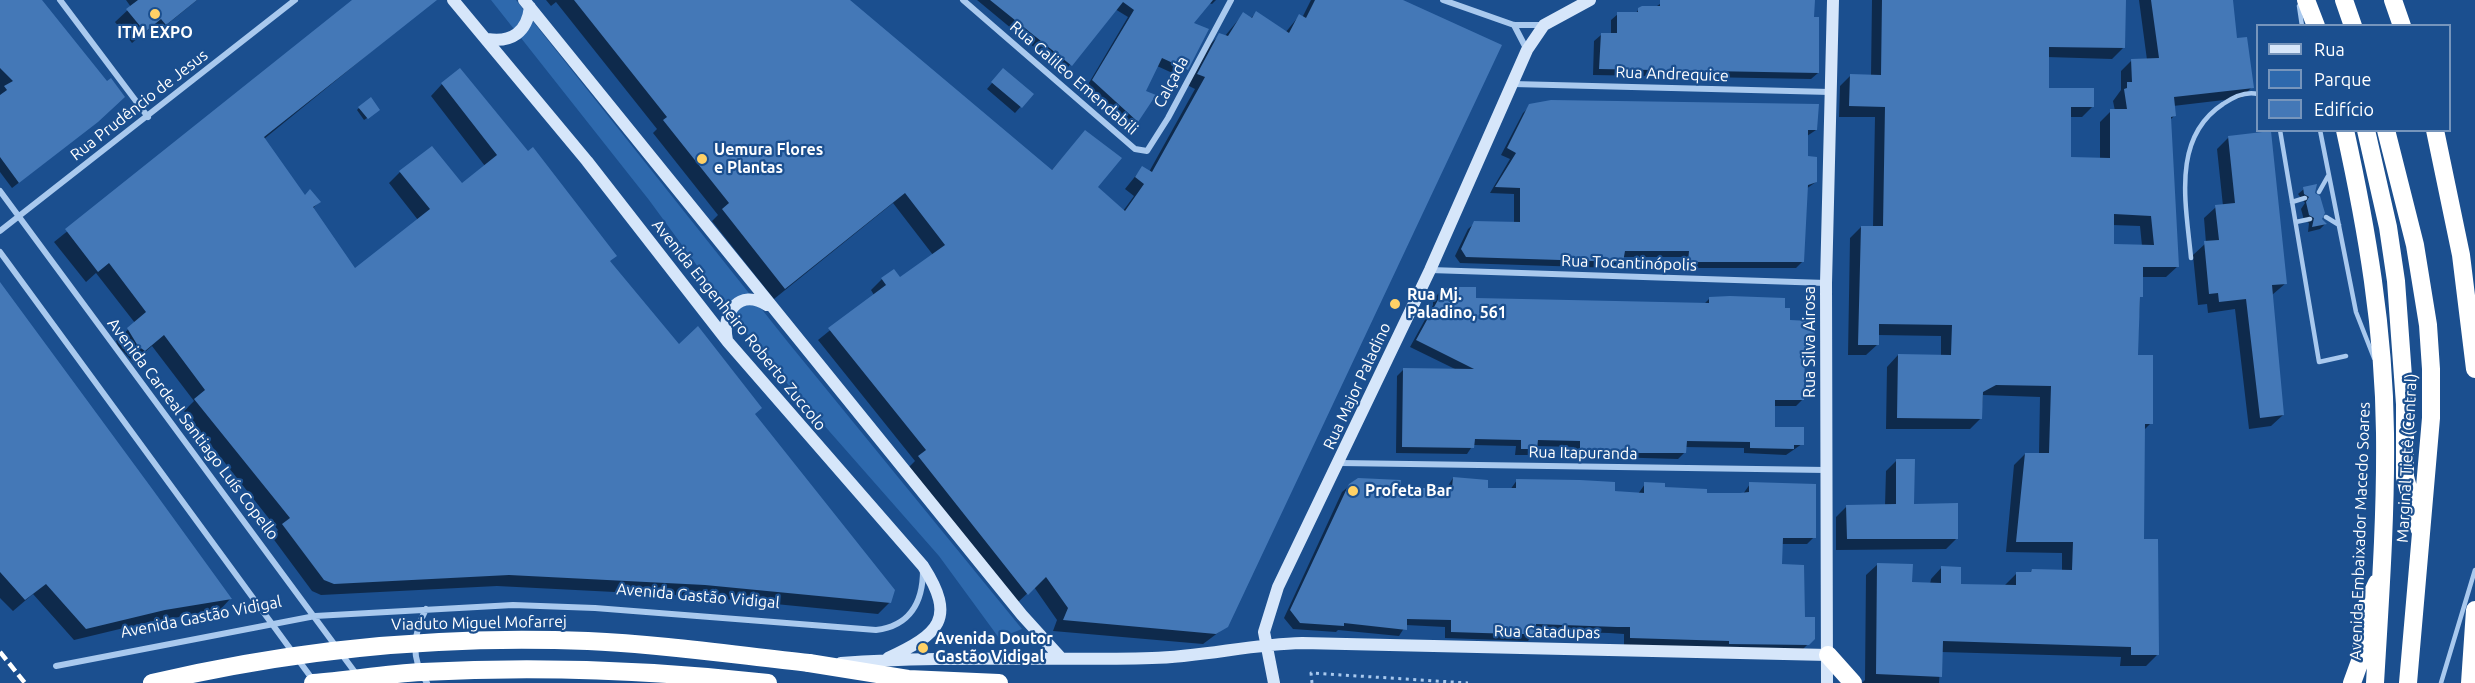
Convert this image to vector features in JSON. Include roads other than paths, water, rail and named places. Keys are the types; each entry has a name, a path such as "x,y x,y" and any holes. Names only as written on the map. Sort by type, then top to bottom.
{"highway":[{"path":"2306,0 2315,24"},
{"path":"2344,0 2352,24"},
{"path":"2393,0 2401,24"},
{"name":"Avenida Embaixador Macedo Soares","path":"2345,132 2369,243 2383,382 2385,431 2375,683"},
{"path":"2366,132 2388,227 2396,281 2405,404 2405,477 2422,541"},
{"name":"Marginal Tietê (Central)","path":"2387,132 2415,245 2428,325 2431,418 2408,683"},
{"path":"2435,132 2461,255 2475,369"},
{"path":"2352,683 2360,661 2364,611 2381,576"},
{"path":"2470,682 2475,610"},
{"name":"Viaduto Miguel Mofarrej","path":"152,683 201,671 324,651 414,642 516,639 590,641 814,664"},
{"path":"1828,656 1853,683"},
{"path":"814,664 908,679 999,683"},
{"path":"314,683 421,672 533,668 631,670 768,683"}],"street":[{"path":"60,0 148,117"},
{"name":"Rua Prudêncio de Jesus","path":"0,231 295,0"},
{"name":"Avenida Engenheiro Roberto Zuccolo","path":"453,0 488,39 728,342 923,567 940,600 937,625 916,645 883,660"},
{"name":"Rua Galileo Emendabili","path":"963,0 1135,149 1147,151 1161,130 1231,0"},
{"path":"1443,0 1514,25 1544,25"},
{"name":"Rua Major Paladino","path":"1274,683 1264,644 1266,621 1278,587 1340,463 1430,270 1527,50 1544,25 1590,0"},
{"name":"Rua Silva Airosa","path":"1827,683 1826,283 1833,0"},
{"path":"488,39 500,41 512,38 522,31 529,20 527,4"},
{"path":"527,4 1014,606 1062,658"},
{"path":"1514,25 1527,50"},
{"name":"Rua Andrequice","path":"1513,84 1830,92"},
{"name":"Avenida Cardeal Santiago Luís Copello","path":"0,191 363,683"},
{"path":"0,252 314,683"},
{"name":"Rua Tocantinópolis","path":"1430,270 1826,283"},
{"path":"728,342 724,328 726,315 734,305 753,300 770,307"},
{"name":"Rua Itapuranda","path":"1340,463 1827,470"},
{"name":"Avenida Gastão Vidigal","path":"56,666 270,622 315,616 513,605 595,608 876,630 889,629 903,622 913,611 923,589 923,567"},
{"path":"426,609 416,629 414,642 416,658 427,683"},
{"path":"814,664 883,660 1187,657 1264,644"},
{"name":"Rua Catadupas","path":"1264,644 1828,656"}],"lane":[{"path":"2299,0 2302,24"},
{"path":"2191,258 2184,191 2194,135 2198,126 2212,111 2242,94 2256,93"},
{"path":"2280,132 2319,362 2346,356"},
{"path":"2320,132 2356,312 2383,382"},
{"path":"2319,192 2328,176"},
{"path":"2292,202 2306,198"},
{"path":"2326,217 2340,225"},
{"path":"2296,222 2310,219"},
{"path":"2441,683 2475,570"}],"railway":[{"path":"0,652 25,683"}],"place":[{"name":"ITM EXPO","path":"155,14"},
{"name":"Uemura Flores e Plantas","path":"702,159"},
{"name":"Rua Mj. Paladino, 561","path":"1395,304"},
{"name":"Profeta Bar","path":"1353,491"},
{"name":"Avenida Doutor Gastão Vidigal","path":"923,648"}]}
